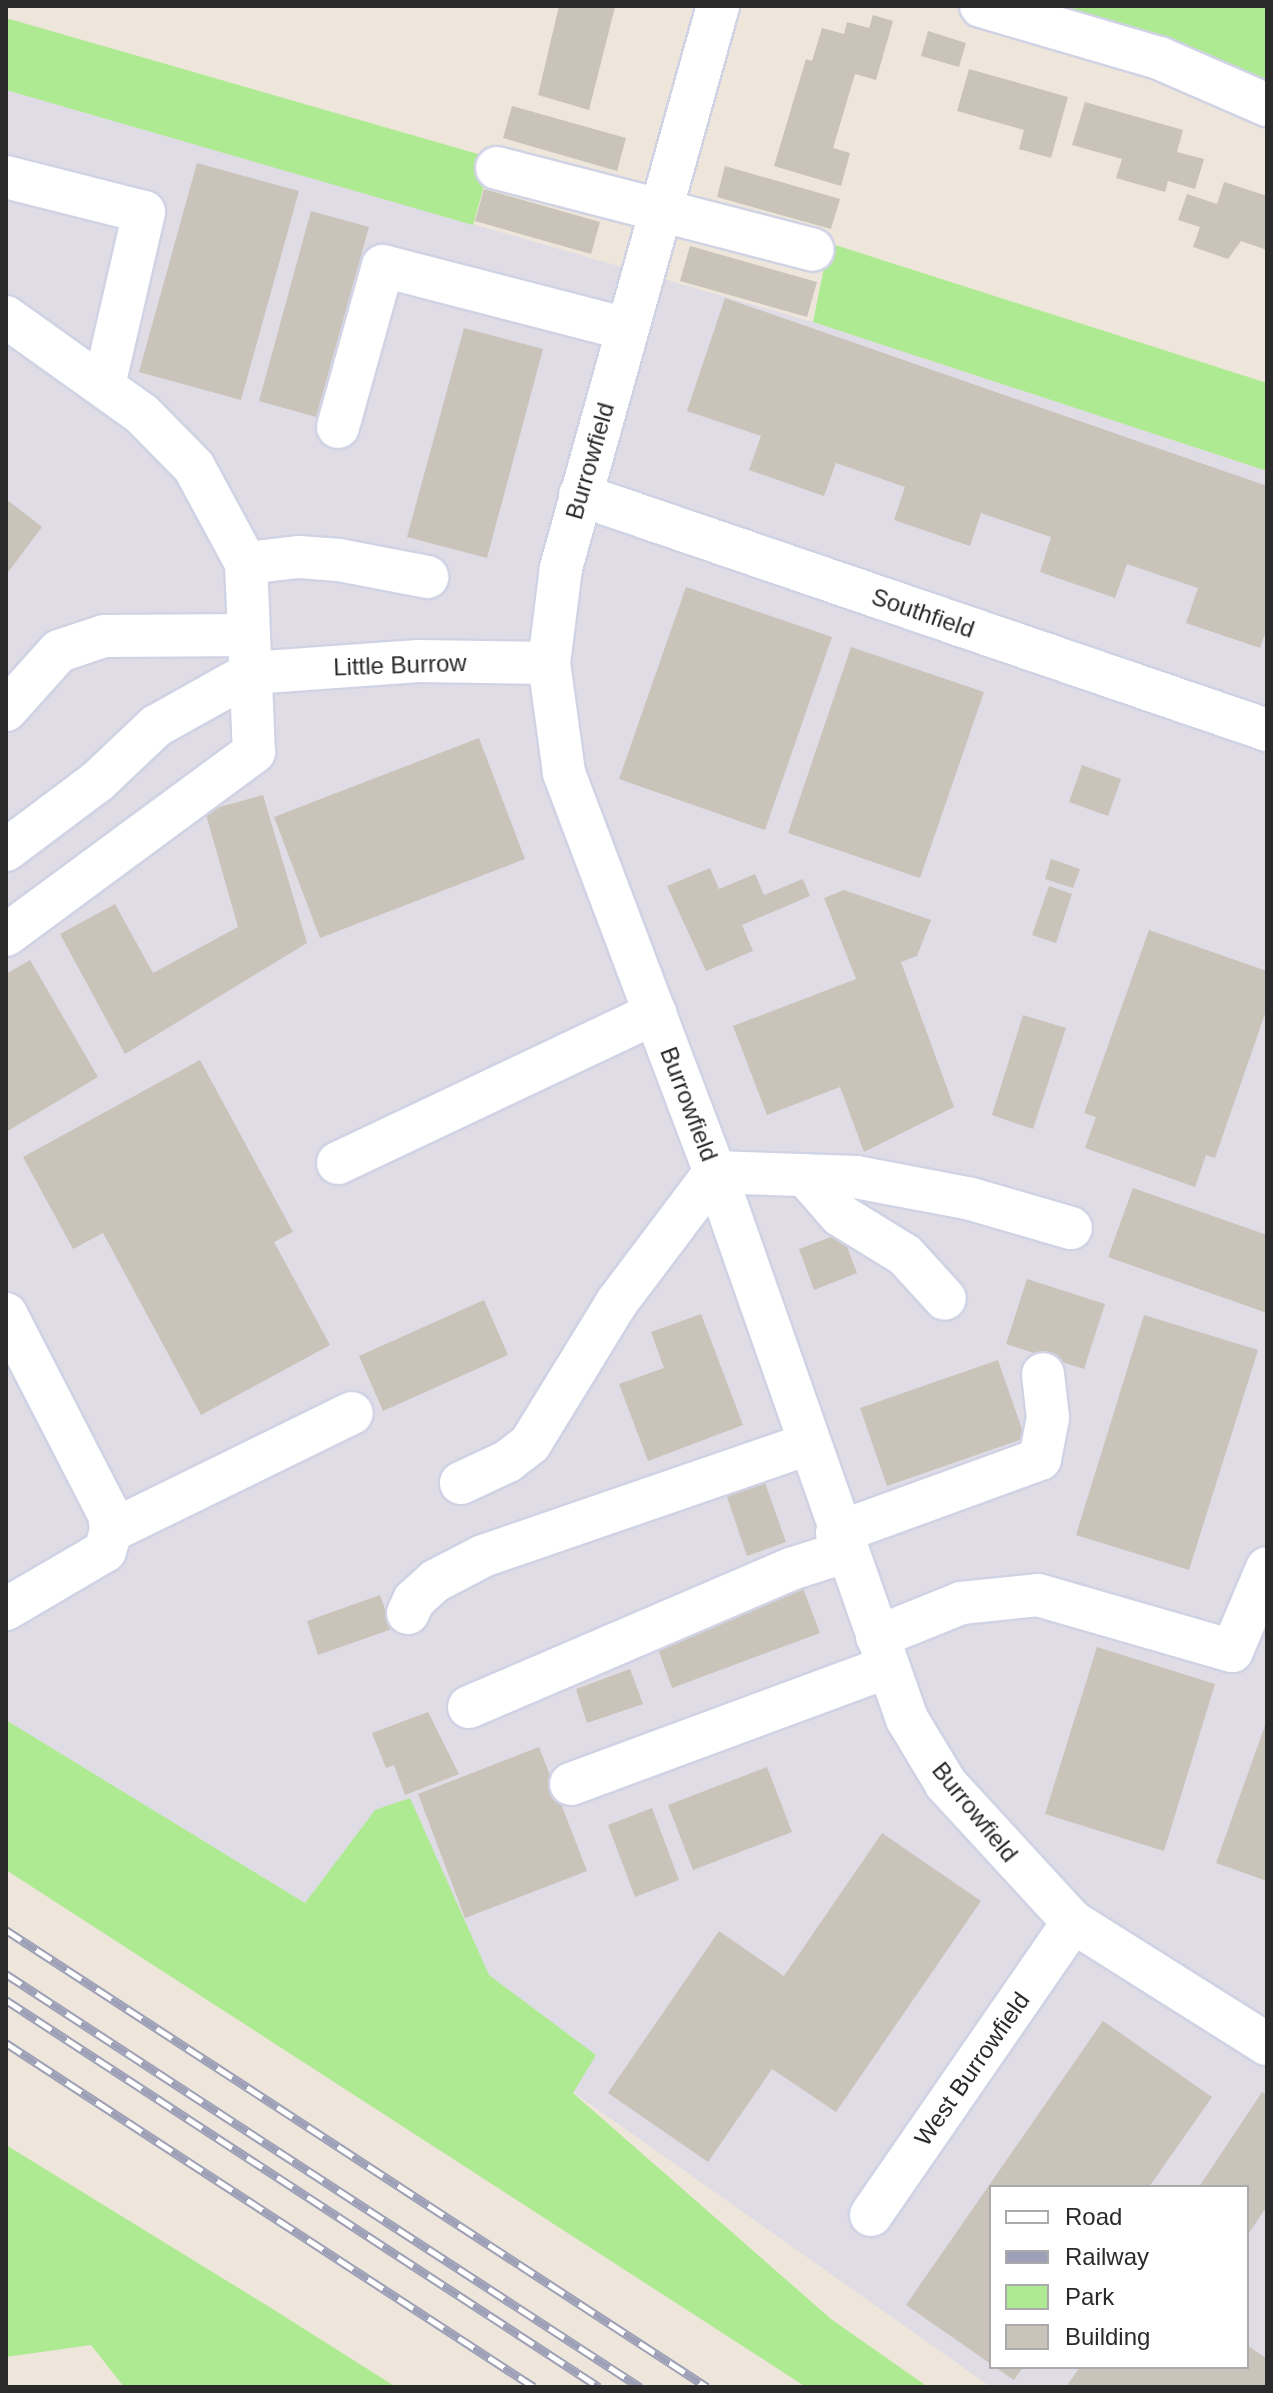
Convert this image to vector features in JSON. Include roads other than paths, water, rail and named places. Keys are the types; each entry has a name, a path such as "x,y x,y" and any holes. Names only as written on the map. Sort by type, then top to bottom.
{"street":[{"name":"Burrowfield","path":"718,6 580,495 554,604 549,663 564,773 715,1172 841,1542 907,1719 946,1784 1073,1922 1267,2044"},
{"path":"981,6 1159,58 1267,105"},
{"path":"497,168 813,250"},
{"path":"6,177 144,212 104,385"},
{"path":"338,427 383,266 627,329"},
{"path":"6,317 142,414 194,467 246,563 254,752 6,935"},
{"name":"Southfield","path":"580,495 1267,730"},
{"path":"246,563 299,557 339,560 427,577"},
{"name":"Little Burrow","path":"6,710 59,651 104,636 250,654 549,663"},
{"path":"6,850 98,781 156,726 250,654"},
{"path":"338,1163 655,1013"},
{"path":"461,1483 508,1461 530,1444 617,1302 715,1172 856,1177 971,1199 1071,1228"},
{"path":"805,1175 840,1215 905,1255 945,1299"},
{"path":"6,1314 109,1514 111,1531 105,1551 6,1609"},
{"path":"469,1707 791,1569 841,1542 1040,1459 1048,1418 1043,1374"},
{"path":"111,1531 352,1413"},
{"path":"408,1613 414,1600 435,1581 483,1556 808,1444"},
{"path":"571,1784 882,1652 961,1603 1038,1595 1232,1651 1267,1568"},
{"name":"West Burrowfield","path":"871,2215 1073,1922"}],"railway":[{"path":"6,1930 707,2387"},
{"path":"6,1974 640,2387"},
{"path":"6,2000 599,2387"},
{"path":"6,2043 534,2387"}]}
